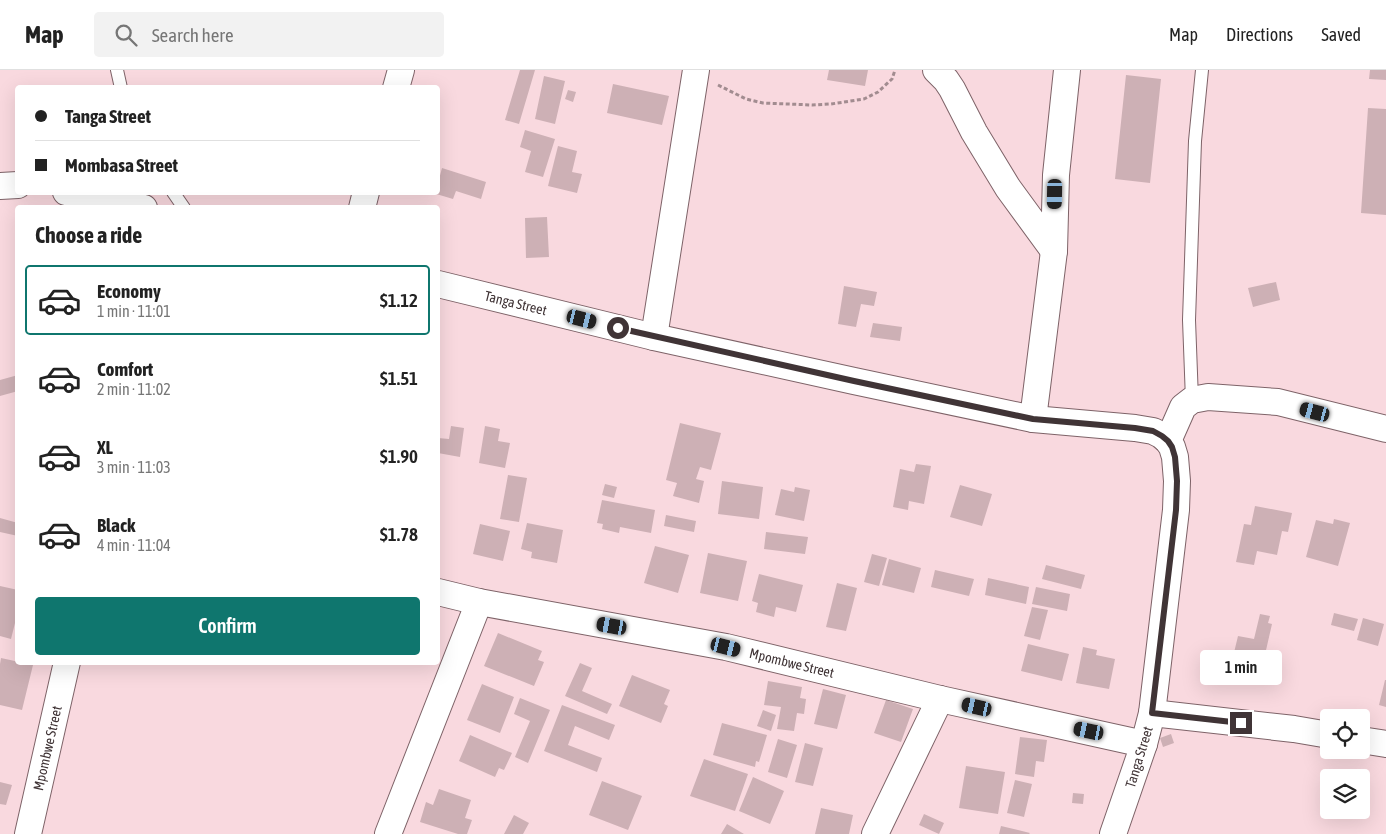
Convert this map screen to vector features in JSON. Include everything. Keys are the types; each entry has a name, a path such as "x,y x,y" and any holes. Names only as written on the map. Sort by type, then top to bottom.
{"street":[{"path":"397,85 401,70"},
{"path":"936,70 952,89 974,132 1008,188 1054,251"},
{"path":"1033,419 1054,251 1056,175 1067,70"},
{"path":"654,337 696,72"},
{"path":"0,186 15,185"},
{"path":"81,195 129,205"},
{"name":"Tanga Street","path":"440,284 654,337 1033,419 1135,428 1153,431 1162,436 1172,447 1175,457 1177,481 1176,510 1152,713 1129,792 1113,834"},
{"path":"1168,441 1183,407 1192,400 1208,397 1278,402 1386,429"},
{"name":"Mpombwe Street","path":"440,592 479,602 726,647 940,699 1144,744"},
{"path":"388,834 479,602"},
{"name":"Mpombwe Street","path":"28,834 66,665"},
{"path":"875,834 940,699"},
{"path":"1152,713 1320,733"},
{"path":"1370,741 1386,744"}],"lane":[{"path":"117,70 120,85"},
{"path":"1192,400 1190,310 1195,141 1202,70"}],"path":[{"path":"696,72 746,99 763,103 812,105 864,99 878,92 892,79 895,70"}],"building":[{"path":"520,70 535,70 519,124 505,120"},
{"path":"829,70 868,70 865,86 827,80"},
{"path":"1370,70 1386,70 1386,80 1369,79"},
{"path":"1126,75 1161,79 1150,183 1115,179"},
{"path":"544,76 565,81 555,124 535,119"},
{"path":"613,84 669,96 662,125 607,113"},
{"path":"568,90 576,92 573,102 565,99"},
{"path":"1368,108 1386,109 1386,215 1361,213"},
{"path":"525,130 555,139 543,177 525,172 531,151 520,147"},
{"path":"558,146 577,151 572,172 582,174 577,193 548,186"},
{"path":"442,168 486,182 481,199 456,191 453,199 440,195"},
{"path":"547,217 549,257 526,258 525,218"},
{"path":"1276,282 1280,300 1253,307 1248,288"},
{"path":"844,286 877,292 874,306 861,304 856,327 838,324"},
{"path":"873,323 902,327 900,341 870,337"},
{"path":"15,376 15,392 0,396 0,380"},
{"path":"680,423 721,433 711,470 700,467 696,479 704,481 699,503 673,496 677,483 666,480"},
{"path":"451,426 464,428 460,457 440,453 440,438 449,439"},
{"path":"485,426 500,429 498,441 510,443 505,468 479,463"},
{"path":"916,464 931,466 924,504 909,501 908,510 893,507 900,469 914,472"},
{"path":"508,475 527,478 519,522 500,519"},
{"path":"722,481 763,487 759,519 718,514"},
{"path":"605,484 617,487 614,498 602,495"},
{"path":"960,485 992,494 982,526 950,517"},
{"path":"795,487 810,490 804,521 775,515 781,489 794,492"},
{"path":"602,500 655,510 651,533 620,527 619,533 602,529 603,524 597,523"},
{"path":"1255,506 1292,513 1288,532 1282,531 1277,555 1257,551 1254,565 1236,562 1244,524 1251,525"},
{"path":"666,515 696,521 694,532 664,526"},
{"path":"0,518 15,522 15,535 0,532"},
{"path":"1334,519 1350,523 1338,566 1306,557 1316,520 1333,524"},
{"path":"527,523 563,530 557,563 531,558 532,552 521,549"},
{"path":"480,524 510,531 503,561 473,554"},
{"path":"766,532 808,537 805,554 764,549"},
{"path":"655,546 689,555 678,593 644,583"},
{"path":"708,553 747,561 738,601 700,593"},
{"path":"872,554 887,558 879,586 864,582"},
{"path":"889,559 921,568 914,593 882,585"},
{"path":"1046,565 1085,575 1081,589 1042,579"},
{"path":"935,570 974,579 969,596 931,587"},
{"path":"759,574 803,585 796,612 776,607 774,617 756,612 758,603 752,601"},
{"path":"988,578 1029,587 1026,604 985,595"},
{"path":"837,583 857,588 846,631 826,627"},
{"path":"0,586 15,589 15,623 11,639 0,636"},
{"path":"1036,587 1070,594 1067,611 1032,604"},
{"path":"1032,607 1048,610 1040,640 1024,636"},
{"path":"1334,613 1358,619 1354,631 1331,625"},
{"path":"1260,614 1270,616 1268,623 1272,624 1261,672 1240,667 1241,662 1232,661 1238,636 1254,639"},
{"path":"1363,618 1384,624 1378,646 1357,640"},
{"path":"498,633 542,651 538,660 544,662 534,686 484,666"},
{"path":"1028,644 1069,654 1062,681 1021,671"},
{"path":"1083,647 1097,650 1096,655 1115,659 1109,689 1076,683"},
{"path":"1,658 15,661 15,665 33,665 22,710 0,705"},
{"path":"580,663 592,668 582,691 612,704 607,714 565,696"},
{"path":"632,675 670,690 664,704 668,706 661,723 619,706"},
{"path":"1386,680 1386,707 1379,705"},
{"path":"768,681 802,687 800,698 806,699 804,714 797,713 794,731 777,729 781,707 764,705"},
{"path":"482,684 514,697 500,733 467,720"},
{"path":"823,689 846,695 837,729 814,724"},
{"path":"520,698 550,710 528,763 515,757 530,721 514,714"},
{"path":"886,700 913,709 901,742 874,733"},
{"path":"562,705 615,725 609,740 575,726 568,745 602,758 597,772 544,751"},
{"path":"763,710 776,715 771,731 757,726"},
{"path":"722,723 767,735 759,762 756,761 755,767 713,755"},
{"path":"1171,734 1174,743 1163,747 1160,738"},
{"path":"470,735 512,753 504,770 499,768 495,777 459,761"},
{"path":"1020,737 1047,740 1044,762 1036,761 1034,777 1015,774"},
{"path":"778,739 797,745 787,778 768,772"},
{"path":"805,743 823,748 813,786 795,782"},
{"path":"704,759 748,774 735,811 690,796"},
{"path":"966,766 1005,772 998,814 959,808"},
{"path":"753,777 784,791 770,824 739,811"},
{"path":"1015,780 1032,784 1024,817 1007,813"},
{"path":"602,781 642,796 628,830 589,815"},
{"path":"0,782 12,785 6,805 0,804"},
{"path":"439,789 471,800 465,818 472,820 467,834 458,834 420,822 426,802 433,805"},
{"path":"1073,793 1084,794 1083,804 1072,803"},
{"path":"821,808 853,815 849,834 815,834"},
{"path":"924,814 944,823 939,834 919,825"},
{"path":"514,815 529,823 523,834 504,834"},
{"path":"727,824 744,834 721,834"},
{"path":"1001,826 1030,833 999,834"}],"route":[{"path":"618,328 1033,419 1135,428 1153,431 1162,436 1172,447 1175,457 1177,481 1176,510 1152,713 1241,723"}]}
